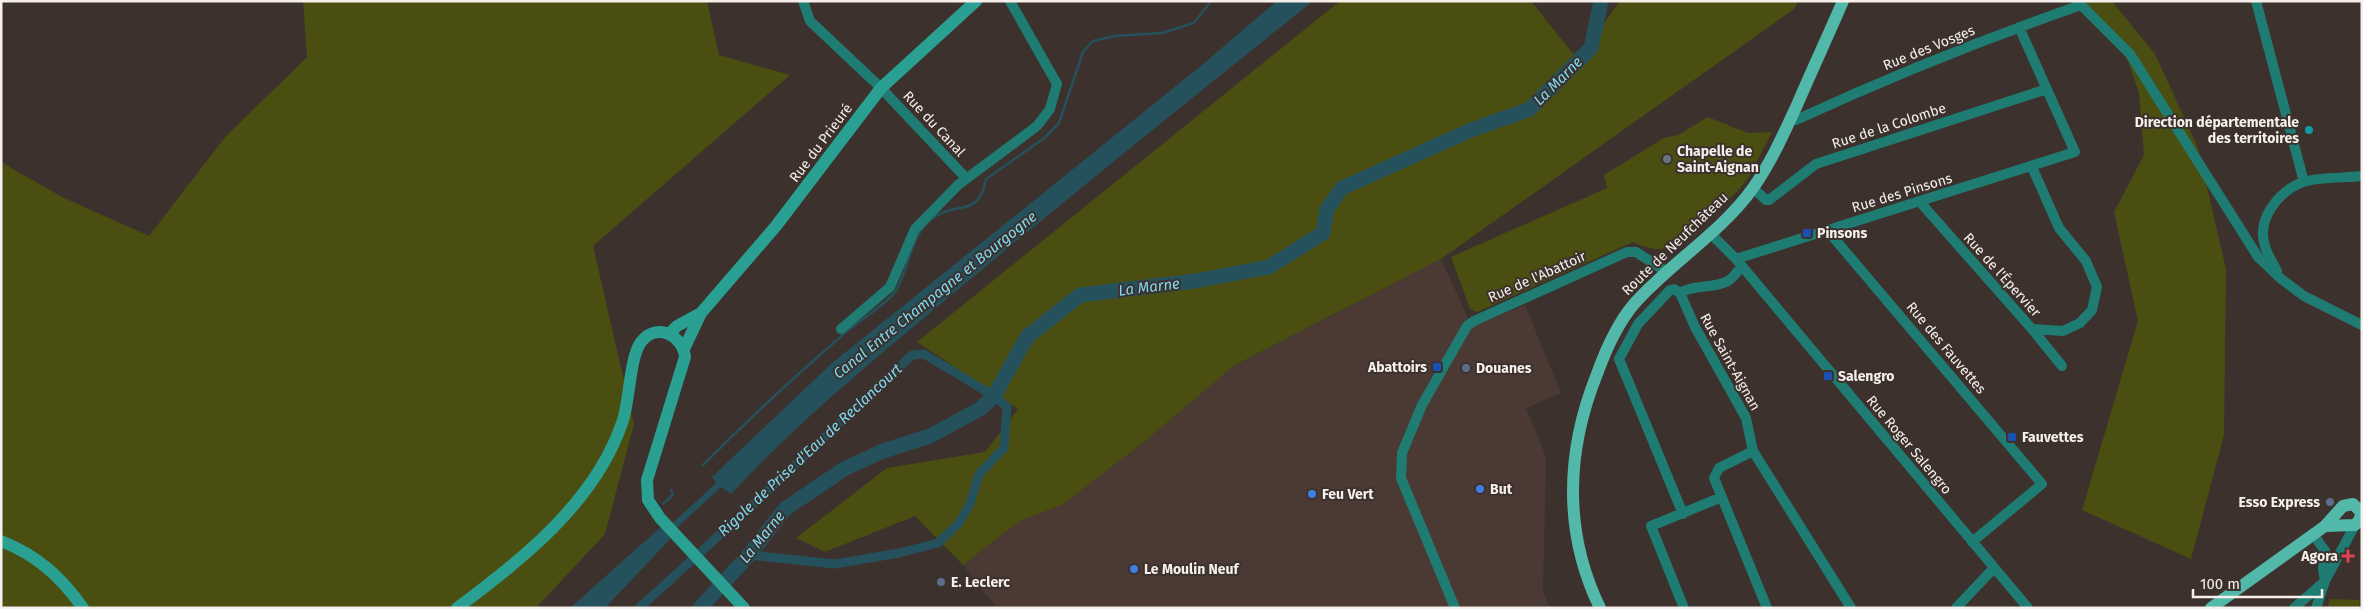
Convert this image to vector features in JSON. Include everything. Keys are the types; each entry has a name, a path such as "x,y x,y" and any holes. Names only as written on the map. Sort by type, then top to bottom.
{"main road":[{"name":"Route de Neufchâteau","path":"1600,608 1586,576 1575,534 1572,490 1573,462 1577,436 1592,385 1615,334 1634,304 1666,272 1722,223 1753,188 1781,138 1843,1"},
{"path":"2211,608 2325,526 2339,511 2339,519 2356,516"},
{"path":"2325,526 2356,516"}],"street":[{"name":"Rue du Canal","path":"803,1 810,21 881,88 966,178"},
{"name":"Rue du Prieuré","path":"743,607 661,519 648,500 647,480 683,369 684,348 701,313 776,226 881,88 976,1"},
{"path":"841,329 890,287 915,229 966,178 1037,126 1050,109 1057,84 1010,1"},
{"path":"2256,1 2304,182"},
{"path":"2079,3 2130,54 2253,251 2280,278 2304,296 2362,326"},
{"name":"Rue des Vosges","path":"1790,118 1796,120 1853,93 2079,3"},
{"path":"2019,27 2047,89"},
{"name":"Rue des Pinsons","path":"1739,263 1828,231 2075,152 2047,89"},
{"name":"Rue de la Colombe","path":"1753,188 1766,200 1770,200 1816,164 2047,89"},
{"name":"Rue de l'Épervier","path":"1920,202 2032,329 2063,331 2080,324 2092,310 2096,287 2086,261 2059,228 2032,167"},
{"path":"2280,278 2264,246 2262,232 2274,202 2283,193 2304,182 2362,176"},
{"name":"Rue des Fauvettes","path":"1828,231 2042,484 1972,542"},
{"name":"Rue Roger Salengro","path":"1710,233 1739,263 2028,608"},
{"name":"Rue de l'Abattoir","path":"1455,608 1401,478 1402,453 1422,405 1467,326 1474,321 1627,252 1636,252 1645,256 1666,272"},
{"path":"1683,514 1619,359 1638,324 1670,290 1674,289 1680,293 1685,290 1728,281 1739,263"},
{"name":"Rue Saint-Aignan","path":"1680,293 1691,320 1746,418 1753,451 1847,607"},
{"name":"Rue du Prieuré","path":"457,608 523,555 562,517 589,485 607,456 623,423 635,360 641,342 650,334 662,332 669,334 676,326 701,313"},
{"path":"2032,329 2062,366"},
{"path":"669,334 684,348"},
{"path":"1753,451 1719,468 1714,478 1767,608"},
{"path":"1684,608 1652,526 1722,497"},
{"path":"2316,608 2325,581 2356,516"},
{"path":"2313,534 2325,551 2323,569 2325,581"},
{"path":"1,541 24,551 51,570 70,590 83,608"},
{"path":"1956,608 1994,568"},
{"path":"2294,608 2325,581"}],"shaded area":[{"path":"1441,259 1472,327 1525,305 1561,393 1526,408 1546,457 1543,592 1550,608 993,608 994,605 963,565 1020,521 1062,505 1144,442 1235,365"}],"green space":[{"path":"303,1 707,1 719,55 790,75 593,246 634,424 605,534 536,608 1,608 1,162 62,197 149,236 226,136 307,57"},
{"path":"1340,1 1531,1 1578,60 1620,1 1798,1 1794,9 1441,259 1235,365 1144,442 1062,505 1020,521 963,565 915,516 825,552 796,538 887,468 985,452 1018,409 917,342"},
{"path":"2082,1 2112,1 2155,54 2198,148 2226,269 2224,435 2191,559 2082,510 2138,321 2114,212 2144,155 2139,93 2120,38"},
{"path":"1708,117 1748,133 1772,132 1749,177 1733,196 1696,231 1678,244 1668,248 1657,249 1633,242 1477,312 1470,309 1451,257 1607,188 1604,175 1664,138 1678,135"},
{"path":"2330,599 2360,600 2359,608 2327,608"}],"water":[{"name":"Canal Entre Champagne et Bourgogne","path":"1277,1 1313,1 1053,211 876,358 758,465 731,494 721,487 671,533 673,536 605,608 570,608 662,526 667,528 713,486 716,482 712,477 831,364 1197,69"}],"waterway":[{"path":"703,465 809,365 895,292 914,243 925,225 942,213 972,204 978,199 986,179 1043,139 1059,123 1083,52 1093,41 1114,36 1162,33 1194,23 1211,1"},
{"name":"La Marne","path":"700,608 749,555 785,509 844,469 883,451 930,436 980,409 994,396 1027,337 1080,295 1195,281 1269,267 1323,233 1327,209 1342,188 1471,130 1530,109 1591,48 1601,1"},
{"name":"Rigole de Prise d'Eau de Reclancourt","path":"639,608 746,511 912,355 924,354 994,396 1007,407 1004,448 979,474 970,504 959,523 938,543 899,553 835,564 749,555"},
{"path":"663,504 673,495 671,490"},
{"path":"739,505 746,511"}],"place":[{"name":"Direction départementale des territoires","path":"2309,130"},
{"name":"Chapelle de Saint-Aignan","path":"1667,159"},
{"name":"Pinsons","path":"1807,233"},
{"name":"Abattoirs","path":"1437,367"},
{"name":"Douanes","path":"1466,368"},
{"name":"Salengro","path":"1828,376"},
{"name":"Fauvettes","path":"2012,437"},
{"name":"But","path":"1480,489"},
{"name":"Feu Vert","path":"1312,494"},
{"name":"Esso Express","path":"2330,502"},
{"name":"Agora","path":"2348,556"},
{"name":"Le Moulin Neuf","path":"1134,569"},
{"name":"E. Leclerc","path":"941,582"}]}
